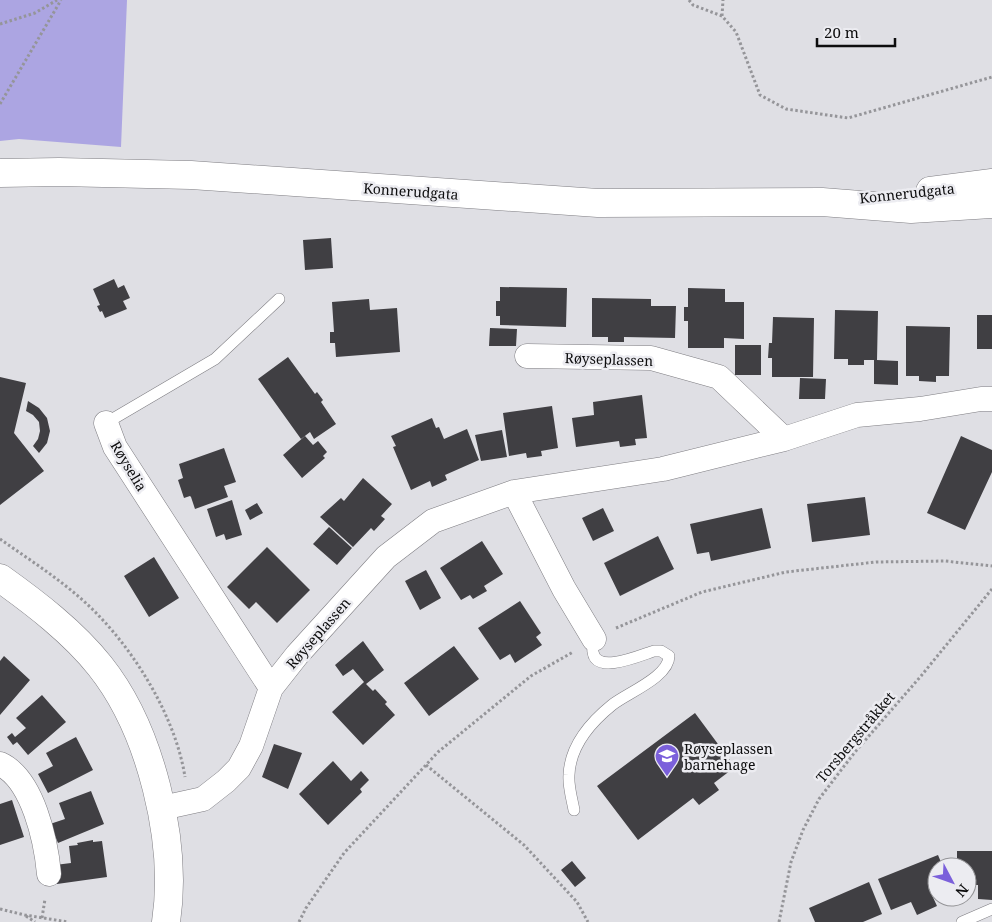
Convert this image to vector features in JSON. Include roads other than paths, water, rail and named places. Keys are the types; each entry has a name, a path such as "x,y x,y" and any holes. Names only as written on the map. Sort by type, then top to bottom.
{"main road":[{"name":"Konnerudgata","path":"0,173 59,172 191,175 598,202 822,202 911,209 992,204"},
{"name":"Konnerudgata","path":"822,202 906,195 992,183"},
{"path":"0,578 56,622 100,666 118,694 138,733 162,808 169,890 166,922"}],"street":[{"name":"Røyseplassen","path":"527,356 651,358 719,378 784,439"},
{"name":"Røyseplassen","path":"162,808 202,799 226,781 239,768 251,746 271,688 297,655 386,557 433,521 514,492 663,469 784,439 857,415 992,399"},
{"name":"Røyselia","path":"106,422 115,447 271,688"},
{"path":"514,492 564,589 594,639"},
{"path":"0,764 6,766 15,775 25,790 38,817 47,851 49,874"}],"lane":[{"name":"Røyselia","path":"106,422 215,359 279,299"},
{"path":"574,810 568,776 579,741 597,718 614,703 662,672 669,662 668,656 661,651 654,651 611,664 602,663 593,652 594,639"},
{"path":"962,922 992,909"}],"place":[{"name":"Røyseplassen barnehage","path":"667,777"}]}
